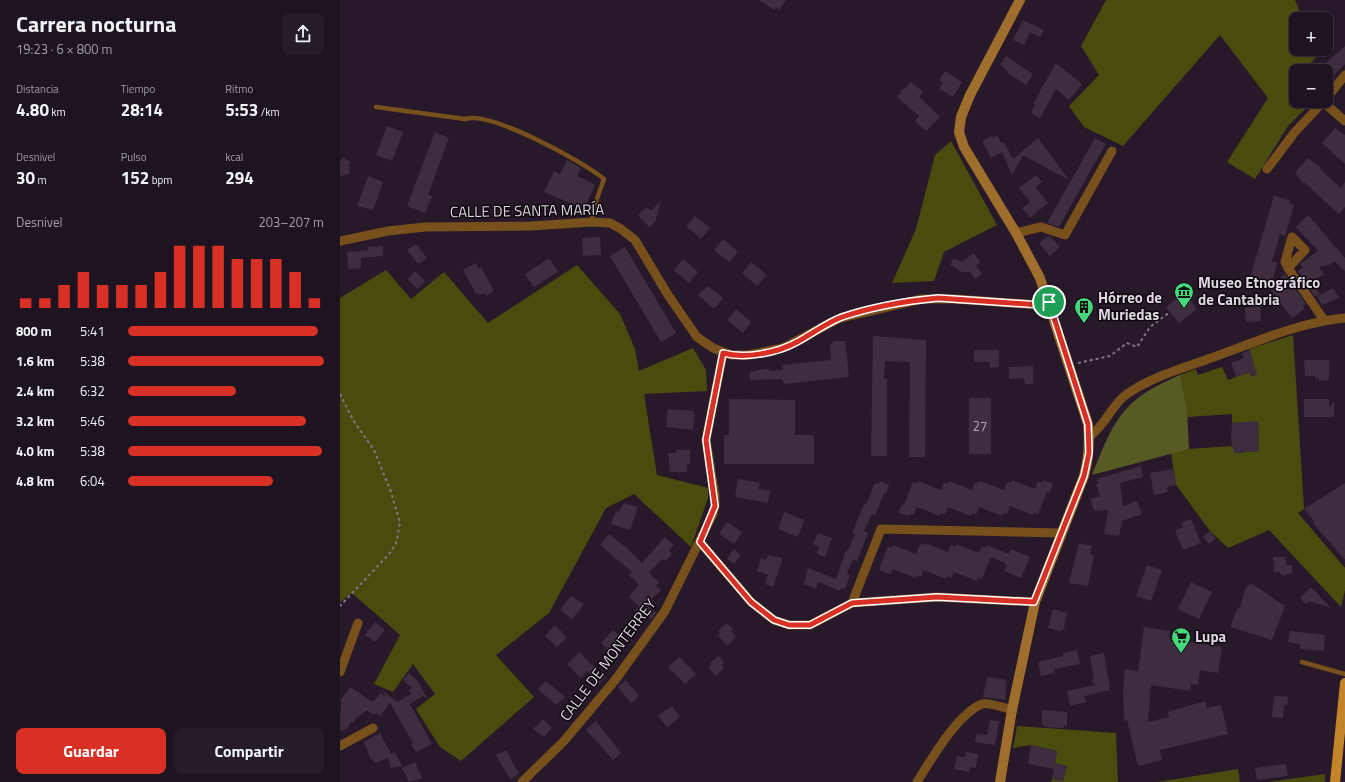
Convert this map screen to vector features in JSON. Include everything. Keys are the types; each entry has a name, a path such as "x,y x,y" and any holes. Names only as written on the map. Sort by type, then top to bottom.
{"main road":[{"path":"1335,782 1345,683"}],"street":[{"path":"1000,782 1012,710 1034,602 1087,464 1089,437 1088,424 1040,278 1016,233 964,147 959,132 961,117 970,95 1020,0"},
{"path":"1333,90 1345,76"},
{"path":"1267,169 1294,133 1317,108"},
{"path":"1331,108 1345,121"},
{"path":"1016,233 1041,227 1064,235 1112,151"},
{"name":"CALLE DE SANTA MARÍA","path":"340,241 388,231 425,227 530,226 592,222 610,224 621,229 635,240 668,296 697,337 723,353 741,356 783,348 840,318 922,299 955,298 1040,305 1049,302"},
{"path":"1288,268 1324,320"},
{"path":"1089,437 1100,430 1124,396 1149,380 1324,320 1345,318"},
{"name":"CALLE DE MONTERREY","path":"522,782 562,744 616,678 665,610 700,542 715,506 706,440 723,353"},
{"path":"852,603 881,529 1061,533"},
{"path":"700,542 751,602 766,614 784,624 810,625 852,603 937,597 1034,602"},
{"path":"340,672 358,623"},
{"path":"917,782 952,729 977,707 985,704 1012,710"},
{"path":"340,746 373,728"}],"lane":[{"path":"376,107 465,119 472,117 518,132 578,160 604,179 594,207 592,222"},
{"path":"1302,662 1345,674"}],"path":[{"path":"1069,366 1087,360 1110,356 1127,343 1138,347 1150,327 1170,312"},
{"path":"340,394 353,420 374,450 391,492 400,523 396,543 390,553 340,606"}],"shaded area":[{"path":"1106,0 1295,0 1300,12 1289,12 1289,56 1317,56 1310,64 1289,64 1289,108 1306,108 1288,126 1255,179 1227,162 1268,98 1220,35 1123,146 1084,127 1069,106 1099,75 1081,46"},
{"path":"951,141 997,225 944,252 934,281 892,283 916,229 935,155"},
{"path":"577,265 620,314 635,349 639,371 693,348 706,370 707,391 644,394 657,475 708,488 708,498 691,547 634,494 606,508 549,613 496,655 534,697 461,761 440,747 416,709 435,694 413,664 393,692 374,684 400,635 352,593 340,602 340,298 386,270 411,299 444,272 488,323"},
{"path":"1293,335 1304,509 1298,513 1345,568 1345,590 1341,607 1269,530 1228,548 1210,531 1176,485 1171,453 1188,449 1233,446 1235,453 1259,451 1258,422 1232,423 1232,414 1187,417 1180,375 1196,369 1198,375 1222,367 1228,380 1255,370 1249,349"},
{"path":"1017,726 1116,733 1118,782 1051,782 1052,779 1063,781 1067,766 1055,763 1057,751 1031,745 1013,748"},
{"path":"1238,769 1240,782 1158,782"},
{"path":"1325,774 1325,782 1268,782"}],"green space":[{"path":"1180,375 1187,411 1189,449 1092,475 1107,439 1122,413 1145,393"}],"building":[{"path":"759,0 786,0 779,10 776,7 774,10"},
{"path":"1023,20 1044,30 1040,37 1030,32 1024,45 1013,40"},
{"path":"1345,46 1345,64 1333,76 1333,64 1325,64"},
{"path":"1006,56 1033,74 1026,85 1008,73 1000,64"},
{"path":"1056,63 1082,84 1069,100 1056,89 1040,118 1031,113 1035,105 1033,104"},
{"path":"945,71 962,82 953,97 939,89 943,82 939,80"},
{"path":"911,82 923,92 919,97 940,117 926,131 915,121 919,116 897,97 902,92 901,90"},
{"path":"387,126 403,132 392,161 376,155"},
{"path":"1335,128 1345,135 1345,164 1322,143"},
{"path":"435,132 449,138 428,195 432,196 425,213 407,206"},
{"path":"997,135 1001,143 1004,142 1013,159 1038,138 1069,180 1023,155 1012,175 1002,152 991,158 982,141 992,136 993,138"},
{"path":"1095,138 1106,144 1059,227 1047,223"},
{"path":"343,157 350,162 350,174 340,176 340,162"},
{"path":"1308,158 1321,168 1320,169 1341,188 1345,182 1345,207 1339,214 1304,182 1303,183 1295,173"},
{"path":"567,160 581,168 577,176 595,185 584,209 544,192 554,171 560,174"},
{"path":"1036,175 1042,182 1035,187 1048,203 1030,218 1022,208 1030,202 1019,188"},
{"path":"368,176 383,182 373,210 357,206"},
{"path":"1274,196 1289,200 1289,203 1294,205 1285,236 1280,234 1272,261 1277,263 1271,285 1285,274 1306,304 1303,306 1304,309 1292,318 1264,281 1250,277"},
{"path":"661,201 655,222 649,227 638,215 647,207 651,211"},
{"path":"1308,215 1345,258 1345,271 1334,261 1329,265 1319,267 1324,274 1312,282 1320,294 1315,297 1298,271 1303,268 1300,264 1301,263 1318,251 1296,227"},
{"path":"695,216 710,228 701,239 686,226"},
{"path":"1048,236 1051,237 1060,247 1050,256 1039,243"},
{"path":"600,237 601,255 583,256 582,238"},
{"path":"723,239 738,252 729,262 714,250"},
{"path":"416,244 427,258 418,264 407,250"},
{"path":"383,246 383,256 361,258 361,268 348,269 347,252 368,250 368,247"},
{"path":"625,247 676,333 661,342 610,256"},
{"path":"974,253 980,262 976,266 982,274 975,279 970,272 962,272 950,265 954,258 962,262"},
{"path":"549,258 558,272 534,287 525,274"},
{"path":"683,259 698,272 689,283 674,270"},
{"path":"751,262 767,275 757,286 742,273"},
{"path":"476,263 479,269 481,267 494,291 486,296 484,293 479,295 478,293 476,294 463,270"},
{"path":"415,271 425,281 418,289 407,279"},
{"path":"708,286 723,298 714,309 698,295"},
{"path":"1333,288 1339,298 1322,305 1317,297"},
{"name":"Museo Etnográfico de Cantabria","path":"1184,292 1197,309 1179,323 1166,307"},
{"path":"1260,306 1261,321 1246,322 1245,308"},
{"path":"736,309 751,322 743,333 727,320"},
{"path":"873,336 926,340 925,457 909,457 910,362 885,361 884,379 887,379 887,456 871,456"},
{"path":"833,341 845,341 849,377 784,384 782,379 750,380 750,372 764,369 771,371 783,370 782,365 831,360 830,344 833,343"},
{"path":"974,350 999,350 999,367 990,368 990,362 974,362"},
{"path":"1250,350 1257,375 1251,377 1249,372 1236,377 1231,363 1244,358 1242,353"},
{"path":"1304,360 1329,360 1329,380 1319,381 1319,378 1315,378 1315,376 1305,376"},
{"path":"1033,366 1033,384 1025,384 1024,378 1009,379 1009,367"},
{"path":"969,398 991,398 991,454 969,454"},
{"path":"729,399 795,400 795,435 814,435 814,464 724,464 724,435 729,435"},
{"path":"1304,399 1329,399 1329,408 1334,401 1334,417 1304,417"},
{"path":"668,409 694,411 695,424 693,423 693,430 666,427"},
{"path":"1258,421 1259,451 1234,453 1231,440 1232,423"},
{"path":"676,450 690,450 690,464 687,464 687,472 670,472 668,453 676,453"},
{"path":"1141,466 1143,477 1120,483 1123,506 1137,501 1142,514 1122,521 1119,536 1104,534 1108,510 1094,511 1090,499 1100,496 1096,484 1099,483 1097,479"},
{"path":"1173,469 1176,485 1167,487 1168,492 1154,495 1150,473"},
{"path":"738,479 760,483 758,489 770,491 768,503 735,497"},
{"path":"1012,480 1035,489 1038,481 1042,483 1043,480 1053,484 1049,493 1047,492 1038,514 1034,513 1033,515 1010,506 1007,514 1003,513 1002,516 979,507 976,515 972,513 971,516 948,507 945,515 941,513 940,516 917,507 913,515 910,514 908,516 899,513 902,504 904,505 913,482 917,484 918,481 941,490 944,482 948,484 949,481 972,490 975,482 979,483 980,481 1004,490 1007,482 1011,483"},
{"path":"880,481 889,485 886,494 884,493 875,516 872,514 864,531 868,533 857,561 853,559 847,573 850,575 845,589 841,588 840,591 818,582 816,589 804,584 808,568 836,579 846,550 848,551 855,534 852,533 864,504 866,505 875,483 879,484"},
{"path":"1345,483 1345,560 1313,523 1315,522 1304,509"},
{"path":"624,503 638,507 630,530 611,524 616,511 619,512"},
{"path":"784,512 804,520 798,537 778,529"},
{"path":"1191,519 1201,543 1183,550 1175,531 1183,527 1181,523"},
{"path":"727,522 742,532 734,544 719,534"},
{"path":"1210,531 1216,538 1209,544 1203,537"},
{"path":"818,533 832,538 825,557 817,554 819,547 813,544"},
{"path":"609,534 642,563 665,537 674,545 669,550 672,554 666,561 663,559 660,561 649,573 659,582 656,586 661,590 647,604 656,613 651,620 647,616 645,618 635,610 639,606 629,597 639,585 629,575 632,572 600,545"},
{"path":"925,543 948,552 951,545 955,547 956,544 979,553 982,546 986,548 987,545 1009,554 1011,549 1030,557 1021,578 1004,571 1007,566 1005,563 991,557 982,579 978,578 977,581 954,572 951,578 947,576 946,579 923,570 921,577 917,575 916,578 893,569 890,574 879,570 888,546 892,548 893,545 916,554 920,544 924,545"},
{"path":"1079,543 1092,546 1090,554 1094,555 1088,586 1069,583"},
{"path":"734,549 741,555 734,564 727,559"},
{"path":"768,555 783,558 773,587 765,584 768,575 757,571 761,558 766,560"},
{"path":"1273,557 1286,557 1286,565 1292,565 1292,573 1283,576 1279,572 1274,572"},
{"path":"1147,565 1162,570 1151,601 1136,596"},
{"path":"1191,582 1212,592 1199,619 1178,609"},
{"path":"1252,584 1285,606 1272,640 1230,627 1238,607 1240,608 1245,590 1248,585"},
{"path":"1311,587 1331,608 1309,601 1306,604 1300,598"},
{"path":"571,596 584,604 572,619 560,610"},
{"path":"1053,609 1067,613 1064,626 1065,628 1060,631 1048,628"},
{"path":"375,622 385,630 375,642 365,635"},
{"path":"727,623 733,629 731,631 736,637 727,646 718,635 720,633 718,631"},
{"path":"555,625 567,637 557,647 545,636"},
{"path":"1144,627 1170,631 1169,639 1222,647 1218,673 1200,670 1198,685 1191,684 1190,691 1151,685 1148,722 1169,717 1168,712 1205,701 1207,708 1221,705 1228,734 1160,750 1162,760 1138,766 1127,720 1124,721 1123,689 1125,669 1138,671"},
{"path":"613,630 621,637 609,649 607,649 601,643"},
{"path":"1290,631 1325,635 1324,651 1300,649 1300,644 1288,642"},
{"path":"1077,650 1080,664 1054,669 1055,673 1041,676 1038,662 1063,656 1063,653"},
{"path":"579,652 605,678 600,683 587,671 581,678 567,664"},
{"path":"1104,653 1110,690 1084,696 1086,702 1070,706 1067,691 1095,685 1091,680 1094,679 1090,656"},
{"path":"718,656 724,662 722,665 724,668 716,676 709,668 711,666 710,664"},
{"path":"679,657 696,674 685,684 668,667"},
{"path":"409,673 417,680 428,699 423,696 410,704 432,744 416,752 411,744 413,743 390,703 380,716 375,713 374,715 367,710 356,718 353,723 351,722 347,729 340,731 341,700 350,687 373,702 381,693 386,697 383,691 397,702 411,694 409,690 412,688 403,680"},
{"path":"987,677 1007,680 1005,700 983,697"},
{"path":"626,680 639,696 631,703 618,687"},
{"path":"546,681 565,697 556,705 538,689"},
{"path":"1274,696 1288,697 1287,705 1284,705 1283,718 1272,717"},
{"path":"672,706 680,717 667,727 658,716"},
{"path":"1042,710 1067,712 1067,726 1064,726 1064,728 1044,727 1044,725 1042,725"},
{"path":"543,719 552,728 544,737 533,729"},
{"path":"990,720 999,721 995,745 975,742 976,734 987,735"},
{"path":"596,721 621,753 613,760 586,730"},
{"path":"380,733 391,754 395,752 402,766 391,768 388,758 375,763 373,759 371,760 364,742"},
{"path":"1031,745 1057,751 1055,763 1067,766 1063,782 1052,779 1054,769 1028,764"},
{"path":"506,750 519,774 510,779 496,755"},
{"path":"966,752 978,754 976,768 970,767 969,772 954,769 957,756 965,757"},
{"path":"415,762 422,778 409,782 402,768"},
{"path":"1286,764 1288,776 1257,780 1255,768"}],"place":[{"name":"Museo Etnográfico de Cantabria","path":"1184,309"},
{"name":"Hórreo de Muriedas","path":"1084,324"},
{"name":"Lupa","path":"1181,654"}],"route":[{"path":"955,298 1040,305 1049,302 1088,424 1089,453 1084,476 1034,602 937,597 852,603 810,625 789,625 774,620 751,602 728,577 700,542 713,514 715,506 715,496 706,440 723,353 741,356 783,348 840,318 882,307 922,299 955,298"}]}
